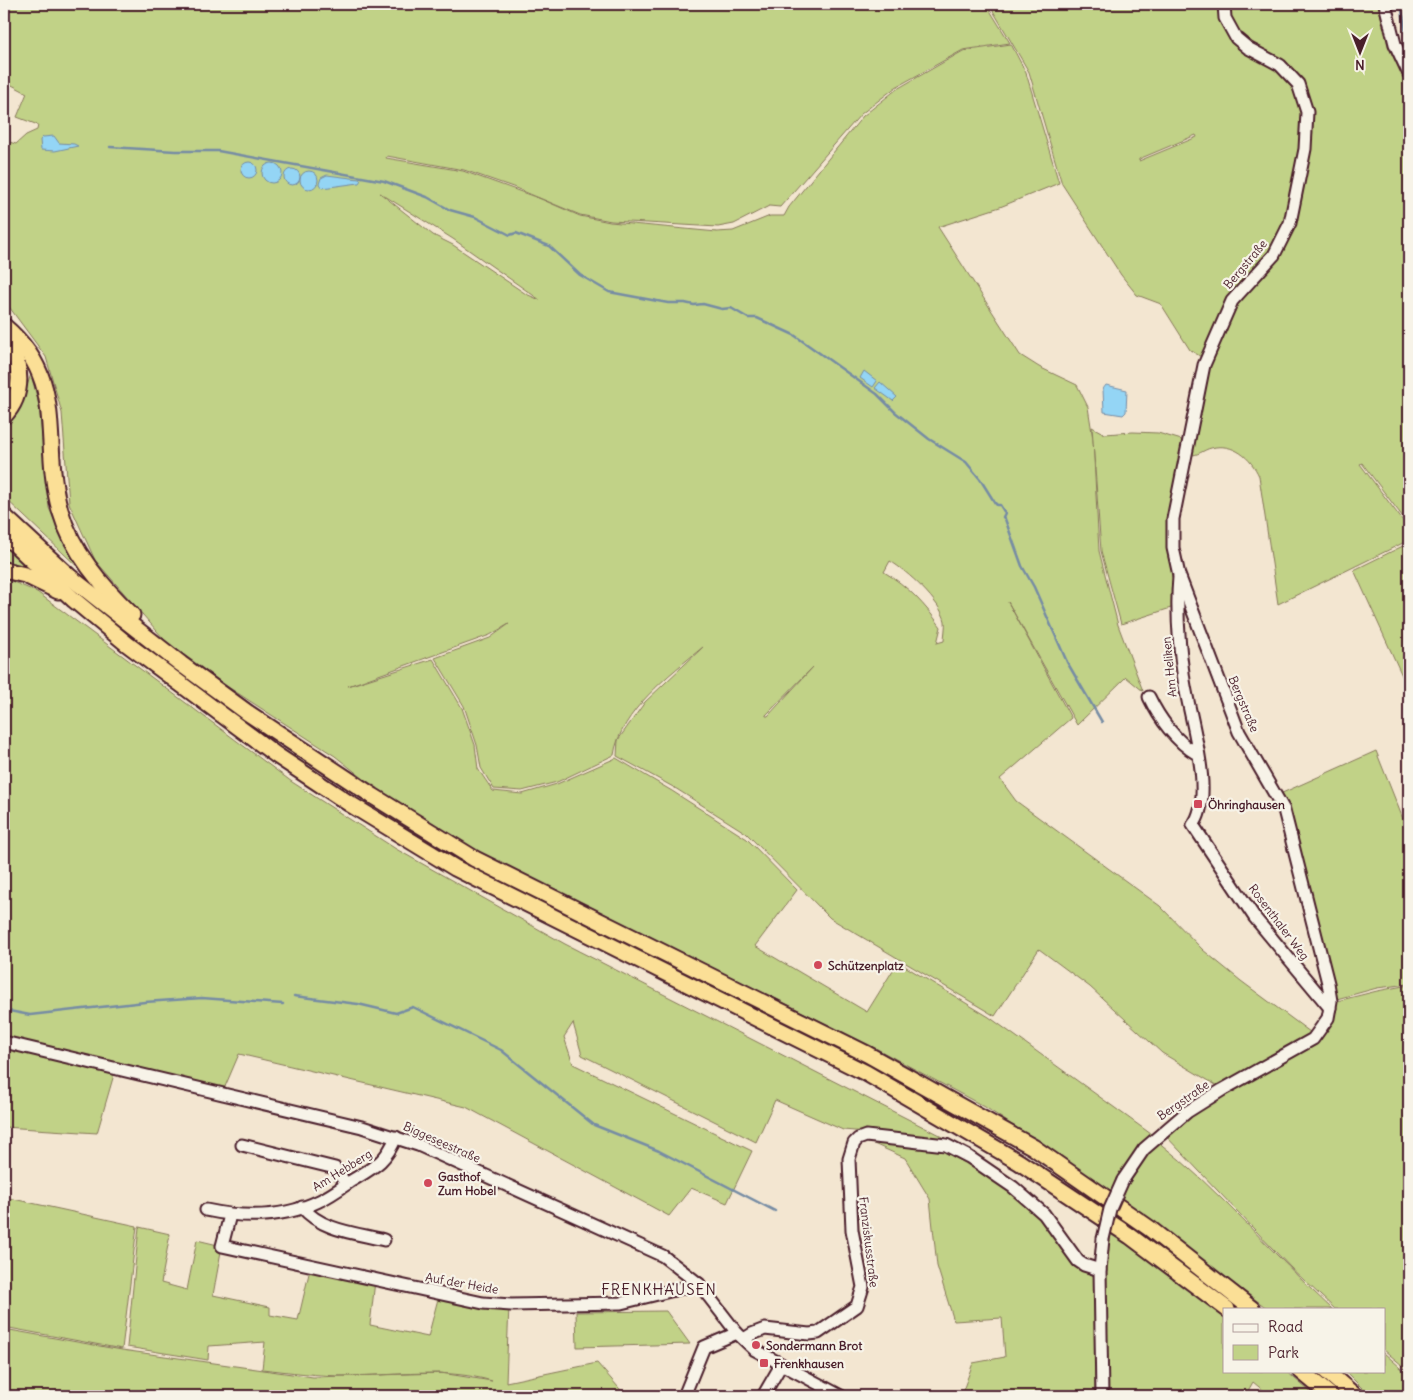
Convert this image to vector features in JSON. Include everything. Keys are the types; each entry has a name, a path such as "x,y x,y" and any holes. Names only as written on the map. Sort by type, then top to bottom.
{"highway":[{"path":"4,328 16,355 20,378 14,400 4,416"},
{"path":"4,328 30,355 44,385 50,413 56,496 71,539 86,564 101,583 131,614 163,642 181,664"},
{"path":"4,516 70,576 181,664 248,713 364,790 475,859 867,1054 1033,1147 1149,1228 1251,1308"},
{"path":"4,534 74,600 127,644 276,755 423,849 455,868 866,1073 1019,1162 1130,1236 1226,1308"},
{"path":"4,570 33,579 74,600"},
{"path":"1302,1372 1331,1396"},
{"path":"1327,1372 1355,1396"}],"street":[{"name":"Bergstraße","path":"1102,1396 1100,1270 1103,1239 1110,1209 1123,1180 1144,1149 1187,1112 1313,1039 1328,1018 1330,1008 1328,983 1284,810 1239,732 1179,575 1173,548 1173,512 1204,366 1232,301 1274,255 1290,223 1305,149 1307,112 1298,84 1280,66 1248,48 1236,38 1225,18 1224,4"},
{"path":"1385,4 1395,44 1409,74"},
{"name":"Am Heliken","path":"1179,575 1180,646 1203,795 1199,816 1193,825"},
{"name":"Am Heliken","path":"1149,696 1157,714 1187,748 1197,754"},
{"name":"Rosenthaler Weg","path":"1193,825 1255,918 1330,1008"},
{"name":"Biggeseestraße","path":"4,1042 396,1137 663,1256 699,1284 740,1336 755,1350 841,1396"},
{"name":"Franziskusstraße","path":"684,1396 704,1347 765,1329 809,1334 818,1333 857,1306 863,1287 857,1264 851,1222 849,1159 854,1143 866,1136 946,1146 969,1157 1013,1187 1044,1214 1078,1261 1100,1270"},
{"name":"Am Hebberg","path":"206,1210 230,1215 288,1212 318,1201 386,1158 396,1137"},
{"path":"242,1145 334,1168 346,1184"},
{"path":"302,1207 320,1223 332,1228 384,1240"},
{"name":"Auf der Heide","path":"230,1215 222,1246 457,1298 511,1305 621,1302 699,1284"},
{"path":"763,1396 781,1365"}],"green space":[{"path":"4,4 986,4 1010,43 963,50 896,87 861,114 780,207 769,206 734,224 718,227 611,221 580,215 513,187 464,170 387,156 386,158 463,171 541,199 580,216 610,222 717,232 733,231 770,216 784,216 789,207 863,116 897,89 963,51 1011,44 1026,73 1059,183 1000,207 938,227 1020,355 1039,367 1077,385 1088,407 1093,439 1099,551 1118,625 1143,691 1126,677 1077,725 1008,602 1071,718 1000,779 1016,801 1160,906 1203,950 1241,981 1314,1035 1221,1088 1162,1053 1090,987 1039,949 995,1016 830,918 746,833 675,788 617,756 618,740 645,702 703,647 676,669 636,709 618,739 614,755 557,782 522,791 494,789 481,768 477,745 464,706 435,658 490,638 509,624 490,635 348,686 433,659 462,708 475,745 478,769 493,791 522,794 557,784 616,758 747,839 797,890 755,946 867,1012 898,962 989,1017 1151,1134 1140,1145 1112,1192 985,1107 877,1049 483,854 379,791 335,756 177,654 95,560 69,503 62,413 46,357 4,300 4,142 16,144 26,135 37,130 38,125 17,117 27,93 6,82 4,76","holes":["380,193 453,239 540,300 526,294 453,245 433,235","890,561 914,579 930,596 942,613 945,621 944,641 937,643 941,627 922,604 901,583 884,572","813,667 768,716 766,715"]},
{"path":"989,4 1378,4 1388,46 1409,88 1409,525 1362,463 1360,464 1409,529 1409,540 1278,604 1259,476 1256,469 1240,453 1227,447 1211,448 1198,454 1189,455 1208,367 1234,303 1252,280 1249,279 1232,297 1203,358 1190,350 1161,304 1137,295 1121,275 1062,184 1029,72","holes":["1196,135 1197,137 1139,161 1139,159"]},
{"path":"31,374 39,405 49,508 65,544 83,572 4,497 4,426 20,407"},
{"path":"1092,427 1105,434 1158,433 1185,441 1170,533 1174,607 1121,624 1101,551"},
{"path":"1409,543 1409,691 1354,570"},
{"path":"4,544 38,577 4,563"},
{"path":"4,578 37,592 292,782 396,849 565,944 947,1139 843,1130 775,1100 756,1142 582,1055 573,1023 564,1037 573,1064 752,1151 727,1203 691,1188 669,1216 466,1107 239,1054 224,1089 4,1037"},
{"path":"1376,751 1409,834 1409,984 1377,988 1333,1000 1280,794"},
{"path":"1409,985 1409,1371 1386,1352 1386,1308 1334,1308 1291,1268 1164,1134 1188,1116 1315,1041 1333,1002"},
{"path":"4,1045 115,1071 97,1133 4,1127"},
{"path":"865,1140 932,1148 968,1162 997,1181 1024,1203 1045,1224 1079,1266 1094,1276 1095,1396 961,1396 973,1363 1005,1357 1002,1318 954,1321 937,1266 930,1199 905,1158"},
{"path":"1157,1141 1225,1202 1331,1308 1267,1308 1120,1199 1129,1176"},
{"path":"4,1197 137,1226 122,1349 4,1327"},
{"path":"139,1227 170,1234 161,1283 187,1290 197,1240 222,1246 213,1295 270,1307 270,1315 298,1320 311,1265 375,1281 370,1325 428,1337 439,1295 509,1305 506,1382 597,1363 626,1396 4,1396 4,1329 122,1350 313,1377 345,1376 314,1375 262,1369 265,1342 209,1346 208,1360 127,1347","holes":["446,1374 456,1374 492,1381"]},
{"path":"1109,1228 1223,1314 1223,1372 1287,1372 1315,1396 1270,1396 1253,1382 1245,1396 1103,1396 1102,1270"},
{"path":"666,1311 690,1344 577,1347 576,1312"},
{"path":"1386,1355 1409,1375 1409,1396 1370,1396 1346,1372 1386,1372"}],"water":[{"path":"54,136 59,143 78,146 55,151 41,150 40,140 43,137"},
{"path":"246,162 252,162 257,167 255,176 246,178 241,173 241,167"},
{"path":"272,163 279,166 282,173 279,180 272,183 265,180 262,173 265,166"},
{"path":"289,169 295,169 300,174 298,183 289,185 284,180 284,174"},
{"path":"309,171 315,174 318,180 315,186 309,189 303,186 300,180 303,174"},
{"path":"327,175 361,180 359,183 322,188 319,184 321,178"},
{"path":"864,371 877,381 873,387 860,378"},
{"path":"880,382 897,397 893,401 875,388"},
{"path":"1106,385 1127,390 1126,412 1123,415 1104,412 1103,389"}],"waterway":[{"path":"1401,4 1409,51"},
{"path":"110,147 175,151 218,151 384,181 427,197 450,210 475,217 510,235 516,233 549,246 580,275 609,292 668,303 703,304 722,309 731,308 748,318 757,318 794,335 877,394 895,412 929,439 966,462 980,479 995,503 1000,505 1005,513 1003,517 1022,566 1034,587 1067,662 1102,722"},
{"path":"294,996 358,1004 396,1013 413,1007 501,1050 594,1125 659,1151 775,1211"},
{"path":"4,1010 30,1015 145,1002 202,998 283,1004"}],"place":[{"name":"Öhringhausen","path":"1198,804"},
{"name":"Schützenplatz","path":"818,965"},
{"name":"Gasthof Zum Hobel","path":"428,1183"},
{"name":"Sondermann Brot","path":"756,1345"},
{"name":"Frenkhausen","path":"764,1363"}],"district":[{"name":"FRENKHAUSEN","path":"659,1289"}]}
